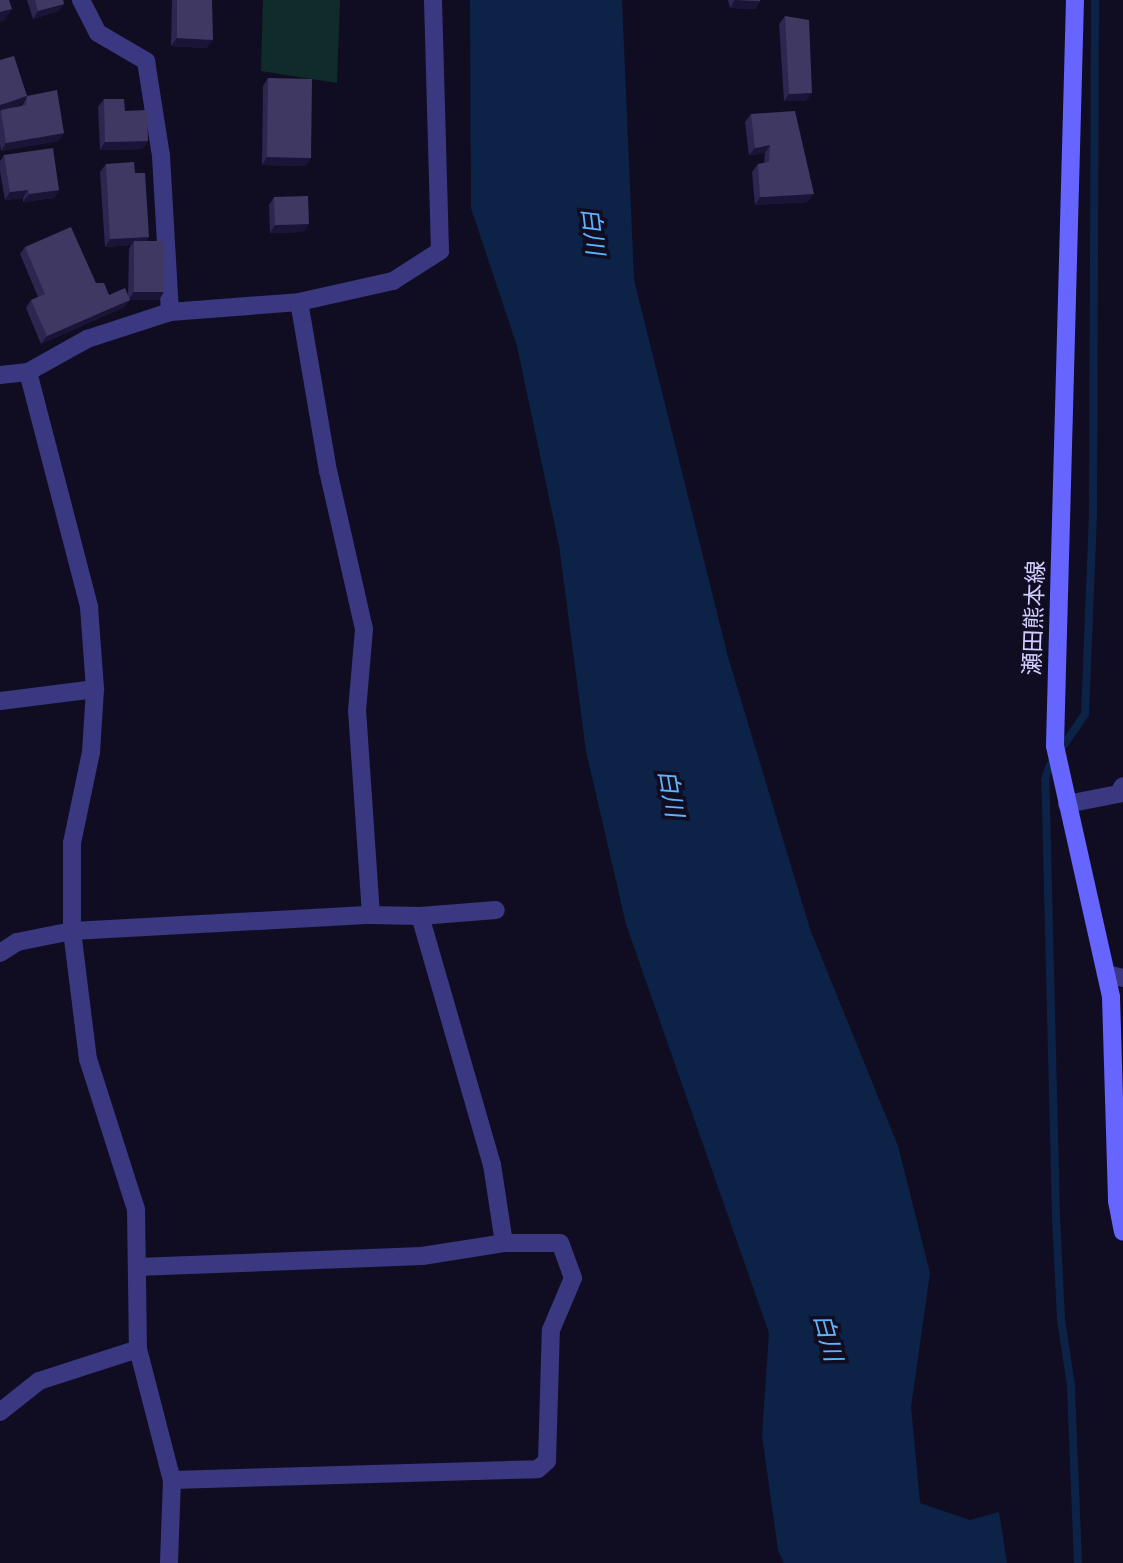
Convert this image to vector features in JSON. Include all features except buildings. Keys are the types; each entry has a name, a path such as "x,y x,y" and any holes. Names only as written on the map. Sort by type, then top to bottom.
{"main road":[{"name":"瀬田熊本線","path":"1075,0 1055,746 1067,804 1115,976 1117,1201 1123,1231"}],"street":[{"path":"81,0 98,33 146,61 161,156 170,312"},
{"path":"0,375 28,373 87,339 170,312 299,302 393,281 440,251 433,0"},
{"path":"299,302 328,471 364,629 356,712 371,915"},
{"path":"28,373 89,607 95,689 91,752 72,843 72,931 88,1059 136,1209 138,1349 172,1479 169,1563"},
{"path":"0,701 95,689"},
{"path":"1067,804 1118,794 1123,786"},
{"path":"0,953 17,942 72,931 371,915 420,916 496,910"},
{"path":"420,916 492,1165 504,1244"},
{"path":"137,1267 422,1256 504,1244 560,1243 573,1278 551,1330 547,1461 538,1469 172,1479"},
{"path":"0,1412 39,1381 138,1349"}],"green space":[{"path":"263,0 340,0 337,83 261,71"}],"water":[{"name":"白川","path":"470,0 622,0 634,280 728,657 810,929 898,1146 930,1273 911,1407 920,1503 970,1520 999,1512 1007,1563 784,1563 778,1550 762,1435 769,1333 626,924 586,751 559,545 517,346 471,208"}],"waterway":[{"path":"1078,1563 1071,1386 1061,1319 1056,1216 1045,779 1050,765 1085,714 1093,516 1095,0"}]}
